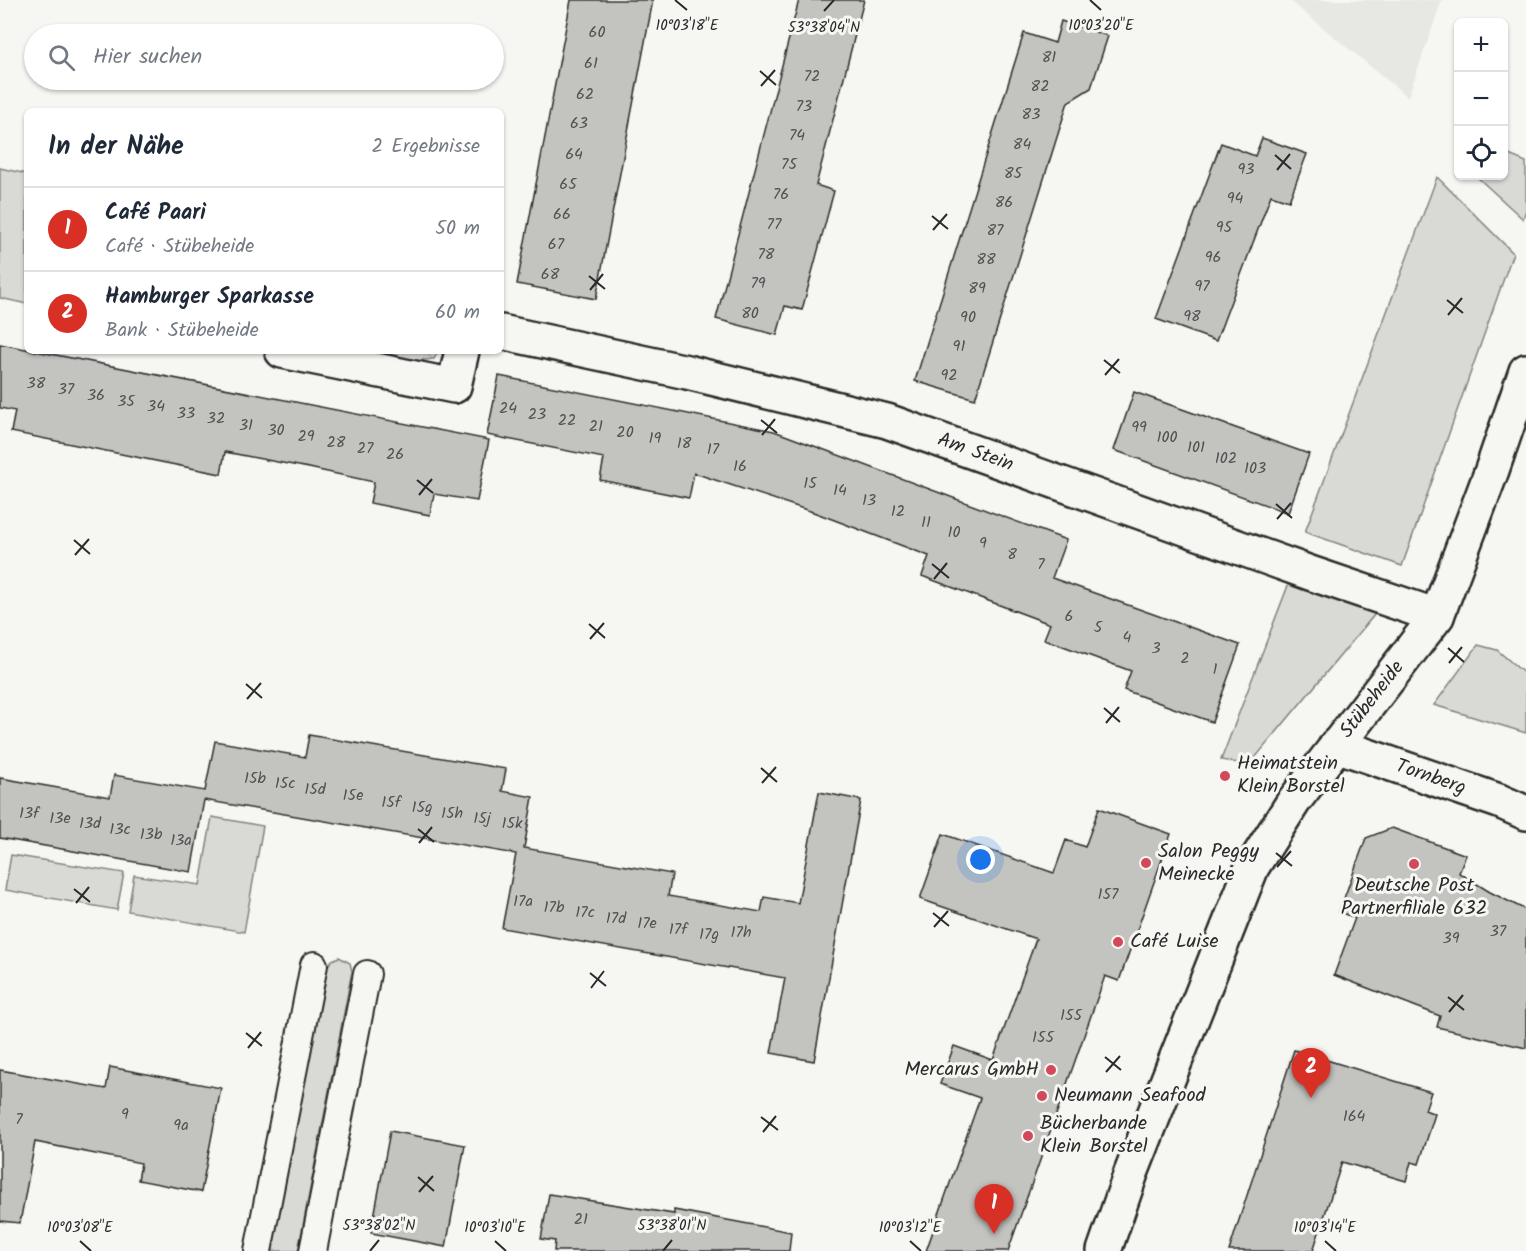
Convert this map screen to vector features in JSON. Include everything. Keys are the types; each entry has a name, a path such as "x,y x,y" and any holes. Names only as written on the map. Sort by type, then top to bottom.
{"street":[{"name":"Am Stein","path":"504,333 687,372 887,421 1310,573 1437,616"},
{"path":"297,354 454,386 461,354"},
{"name":"Stübeheide","path":"1104,1251 1131,1173 1252,867 1294,801 1437,616 1492,470 1526,371"},
{"name":"Tornberg","path":"1336,745 1499,801 1526,813"}],"lane":[{"path":"258,1251 314,965"},
{"path":"313,1251 367,974"}],"shaded area":[{"path":"1289,0 1442,0 1408,97"}],"green space":[{"path":"1508,155 1526,162 1526,210 1523,219 1480,180 1508,180"},
{"path":"0,168 24,173 24,303 0,298"},
{"path":"1437,177 1513,253 1402,566 1305,532"},
{"path":"380,354 436,354 434,359 413,361"},
{"path":"1289,583 1375,614 1249,765 1221,760"},
{"path":"1478,645 1497,650 1526,675 1526,733 1434,705"},
{"path":"212,817 263,826 244,932 128,911 134,875 200,885"},
{"path":"11,855 124,873 117,910 5,890"},
{"path":"339,957 350,963 352,971 298,1251 271,1251 327,967 332,960"}],"building":[{"path":"571,0 653,0 596,299 517,284"},
{"path":"799,0 864,0 816,185 834,191 802,310 785,306 777,335 716,319"},
{"path":"1061,21 1108,36 1091,88 1068,102 975,399 915,381 1024,33 1055,43"},
{"path":"1262,138 1307,154 1289,201 1271,195 1216,341 1156,319 1221,143 1255,156"},
{"path":"0,344 24,349 24,354 51,354 489,440 477,501 434,494 430,515 370,503 374,482 309,468 225,452 221,474 11,432 15,411 0,408"},
{"path":"499,376 774,431 1066,540 1052,578 1240,645 1212,722 1124,690 1131,671 1044,639 1050,624 922,576 929,556 816,513 694,473 689,498 600,480 604,458 487,435"},
{"path":"1134,392 1309,454 1288,513 1114,450"},
{"path":"309,735 506,769 502,791 533,797 524,848 672,874 668,896 761,912 764,897 798,903 819,792 861,800 814,1061 771,1053 785,978 502,928 516,854 204,800 191,872 0,838 0,778 110,797 114,775 205,791 215,741 305,757"},
{"path":"1099,808 1171,834 1119,981 1105,976 1008,1251 926,1251 980,1098 940,1084 954,1046 993,1060 1036,939 920,899 943,834 1054,873 1066,840 1085,847"},
{"path":"1392,828 1466,855 1459,873 1526,910 1526,1048 1437,1027 1440,1016 1334,975 1355,918 1339,912 1366,838"},
{"path":"1294,1050 1431,1092 1425,1110 1435,1114 1419,1164 1411,1162 1406,1181 1342,1162 1313,1251 1229,1251"},
{"path":"110,1067 221,1088 201,1192 138,1180 141,1163 35,1142 20,1223 0,1221 0,1070 106,1089"},
{"path":"390,1131 465,1145 446,1247 371,1233"},
{"path":"549,1194 674,1214 674,1210 791,1232 789,1251 554,1251 555,1241 541,1239"}],"place":[{"name":"Heimatstein Klein Borstel","path":"1225,776"},
{"name":"Salon Peggy Meinecke","path":"1146,863"},
{"name":"Deutsche Post Partnerfiliale 632","path":"1414,864"},
{"name":"Café Luise","path":"1118,942"},
{"name":"Mercarus GmbH","path":"1051,1070"},
{"name":"Neumann Seafood","path":"1042,1096"},
{"name":"Hamburger Sparkasse","path":"1311,1098"},
{"name":"Bücherbande Klein Borstel","path":"1028,1136"},
{"name":"Café Paari","path":"994,1234"}]}
